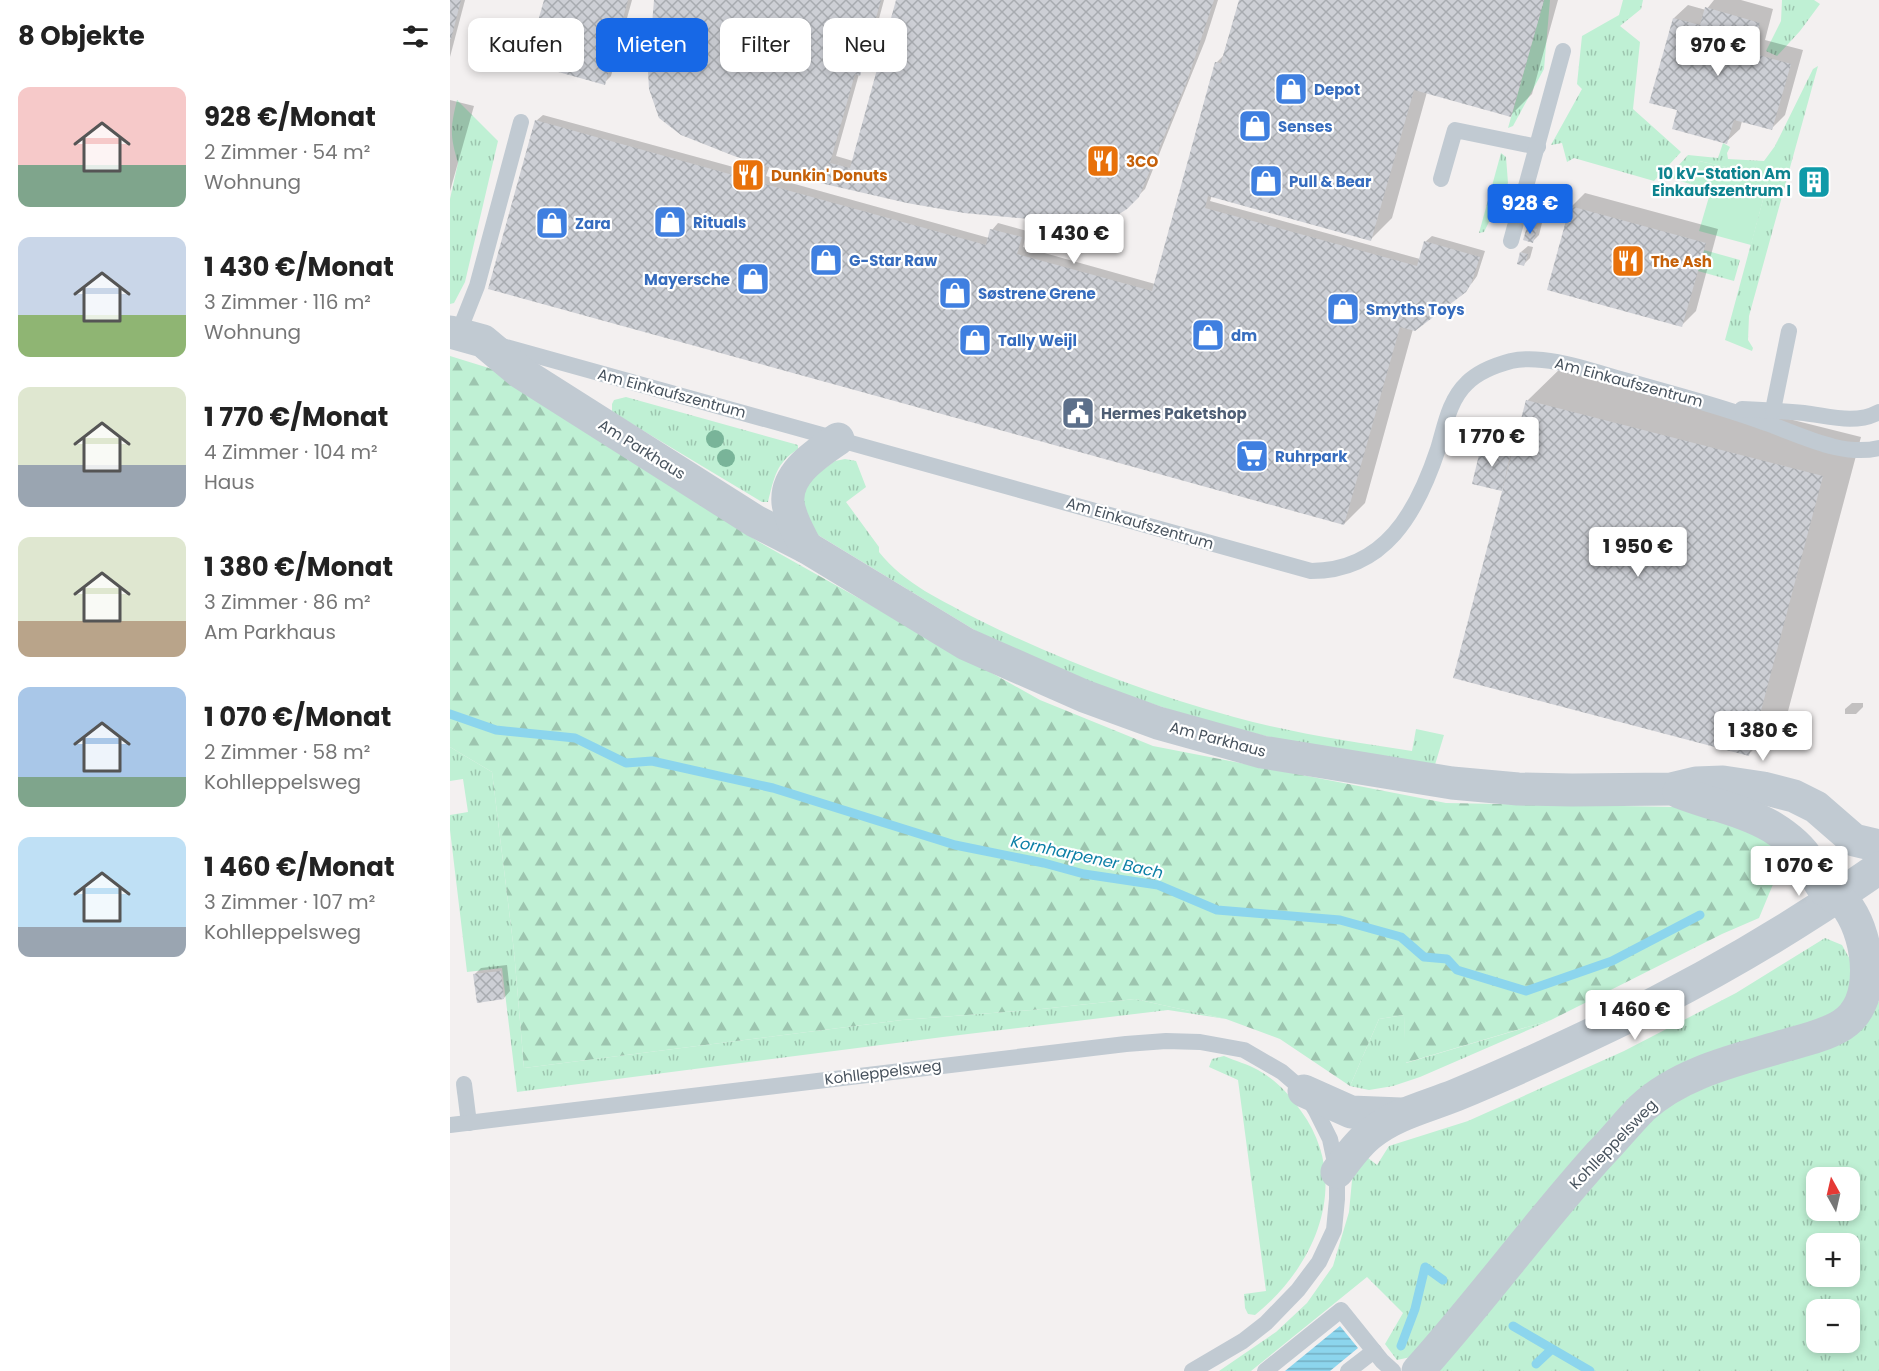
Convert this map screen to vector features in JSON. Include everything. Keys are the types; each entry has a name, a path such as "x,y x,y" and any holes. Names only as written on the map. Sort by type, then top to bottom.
{"street":[{"name":"Am Parkhaus","path":"464,336 755,521 806,547 966,644 1084,696 1158,723 1262,752 1452,783 1529,789 1671,789 1696,783 1723,782 1763,788 1794,796 1816,807 1854,840 1879,846"},
{"path":"806,547 793,521 788,502 792,480 807,461 838,439"},
{"name":"Am Parkhaus","path":"1671,789 1737,811 1773,828 1795,845 1807,858 1824,889 1836,898"},
{"name":"Kohlleppelsweg","path":"1337,1172 1363,1140 1401,1114 1442,1101 1528,1065 1699,980 1783,933 1879,868"},
{"name":"Kohlleppelsweg","path":"1418,1371 1578,1179 1643,1108 1669,1088 1689,1077 1812,1037 1843,1024 1858,1009 1866,982 1867,956 1859,930 1848,907 1836,898"},
{"name":"Kohlleppelsweg","path":"1304,1091 1351,1112 1401,1114"}],"lane":[{"path":"1511,241 1563,51"},
{"path":"464,336 521,122"},
{"path":"1441,179 1455,130 1538,147"},
{"path":"1773,410 1789,331"},
{"name":"Am Einkaufszentrum","path":"464,336 1301,569 1318,571 1340,568 1364,559 1395,535 1407,518 1425,481 1437,452 1451,405 1466,384 1487,369 1512,361 1540,359 1729,409 1829,445 1855,451 1879,448"},
{"name":"Am Einkaufszentrum","path":"1729,409 1773,410 1836,419 1859,419 1879,412"},
{"name":"Kohlleppelsweg","path":"450,1125 1032,1054 1166,1041 1200,1042 1244,1050 1282,1072 1304,1091 1316,1111 1330,1139 1337,1172 1334,1230 1319,1262 1298,1290 1266,1323 1243,1341 1192,1371"},
{"path":"464,1084 468,1123"},
{"path":"1265,1371 1341,1310 1382,1361 1394,1371"},
{"path":"1348,1371 1374,1351"}],"green space":[{"path":"1544,0 1550,0 1544,69 1513,126 1508,128"},
{"path":"1623,0 1643,0 1641,9 1620,26 1640,42 1633,109 1681,152 1654,181 1574,158 1567,162 1562,143 1551,145 1582,89 1577,84 1582,36 1619,15"},
{"path":"1782,0 1814,0 1820,4 1777,56 1766,51 1781,21"},
{"path":"1818,66 1749,316 1748,340 1753,348 1752,351 1725,340 1768,181 1767,176 1699,161 1690,184 1668,177 1688,155 1718,158 1723,143 1730,147 1727,153 1728,159 1764,161 1775,146 1813,69"},
{"path":"457,100 498,141 465,282 454,303 450,304 450,199 458,163 452,132"},
{"path":"1501,153 1506,157 1508,183 1484,232 1479,233"},
{"path":"1699,161 1767,176 1768,181 1751,245 1699,231 1711,190 1690,184"},
{"path":"1704,250 1740,260 1734,281 1698,271"},
{"path":"450,356 492,369 759,542 1040,700 1153,746 1446,803 1677,807 1745,828 1768,841 1784,858 1759,918 1722,934 1551,1020 1405,1063 1404,1015 1379,1019 1350,1086 1280,1039 1226,1019 1135,999 902,1020 524,1068 514,951 492,772 450,747"},
{"path":"626,397 798,445 798,449 780,466 774,478 768,502 762,502 612,412 614,400"},
{"path":"845,459 856,461 866,487 846,502 879,547 879,552 912,583 952,606 1072,662 1168,697 1256,723 1345,741 1412,751 1416,729 1444,735 1434,768 1321,749 1207,722 1105,688 991,640 818,535 802,507 806,482 835,461"},
{"path":"450,747 492,772 514,951 524,1068 902,1020 1135,999 1226,1019 1168,1010 517,1092 502,968 467,972 450,815 468,812 463,779 450,781"},
{"path":"1825,938 1842,945 1852,963 1849,1001 1822,1021 1681,1065 1411,1357 1397,1360 1385,1344 1403,1313 1367,1277 1251,1371 1219,1371 1276,1332 1307,1303 1333,1266 1349,1212 1353,1170 1363,1154 1377,1165 1389,1146 1468,1121 1624,1051 1736,993"},
{"path":"1879,1001 1879,1371 1435,1371 1628,1142 1673,1100 1704,1086 1851,1038"},
{"path":"1404,1015 1406,1063 1551,1020 1420,1077 1393,1086 1369,1090 1350,1086 1379,1019"},
{"path":"1224,1056 1258,1070 1271,1078 1287,1093 1301,1111 1316,1138 1324,1165 1325,1193 1320,1220 1310,1247 1296,1272 1277,1295 1255,1315 1248,1314 1244,1294 1266,1291 1238,1080 1209,1067 1212,1059"}],"water":[{"path":"1340,1326 1358,1348 1330,1371 1285,1371"}],"building":[{"path":"450,0 461,0 451,39 450,39"},
{"path":"544,0 628,0 623,18 596,18 596,72 609,72 605,85 558,72 584,72 584,18 539,18"},
{"path":"654,0 881,0 876,18 823,18 823,72 861,72 860,76 855,74 830,163 850,168 876,72 907,72 907,18 891,18 896,0 1214,0 1187,81 1139,197 1113,218 1096,223 964,213 907,203 816,182 734,156 681,135 659,118 649,89 648,72 708,72 708,18 652,18"},
{"path":"1239,0 1544,0 1511,117 1414,90 1371,241 1208,196 1205,208 1417,266 1424,241 1480,257 1466,292 1415,331 1400,327 1344,525 488,289 535,120 733,175 737,161 765,170 761,183 986,245 990,229 1022,237 1017,254 1152,291 1215,62 1221,63"},
{"path":"1705,7 1760,23 1752,53 1791,64 1772,130 1734,120 1727,144 1672,129 1677,110 1649,103 1673,18 1700,25"},
{"name":"The Ash","path":"1570,206 1706,243 1682,327 1547,290"},
{"path":"1527,227 1537,229 1533,243 1523,240"},
{"path":"1520,252 1528,254 1524,266 1517,264"},
{"path":"1526,400 1823,476 1749,756 1453,678"},
{"path":"1481,446 1511,452 1502,491 1472,484"},
{"path":"501,971 504,999 477,1003 473,974"}],"waterway":[{"name":"Kornharpener Bach","path":"450,714 496,730 575,738 626,763 652,761 773,788 955,845 1044,863 1084,874 1158,885 1217,910 1340,920 1401,937 1424,957 1447,959 1457,970 1526,991 1612,961 1700,915"},
{"path":"1401,1346 1415,1309 1425,1267 1443,1280"},
{"path":"1513,1326 1590,1371"},
{"path":"1536,1364 1552,1349"}],"place":[{"name":"Depot","path":"1291,89"},
{"name":"Senses","path":"1255,126"},
{"name":"3CO","path":"1103,161"},
{"name":"Dunkin' Donuts","path":"748,175"},
{"name":"Pull & Bear","path":"1266,181"},
{"name":"10 kV-Station Am Einkaufszentrum I","path":"1814,182"},
{"name":"Rituals","path":"670,222"},
{"name":"Zara","path":"552,223"},
{"name":"G-Star Raw","path":"826,260"},
{"name":"The Ash","path":"1628,261"},
{"name":"Mayersche","path":"753,279"},
{"name":"Søstrene Grene","path":"955,293"},
{"name":"Smyths Toys","path":"1343,309"},
{"name":"dm","path":"1208,335"},
{"name":"Tally Weijl","path":"975,340"},
{"name":"Hermes Paketshop","path":"1078,413"},
{"name":"Ruhrpark","path":"1252,456"}]}
